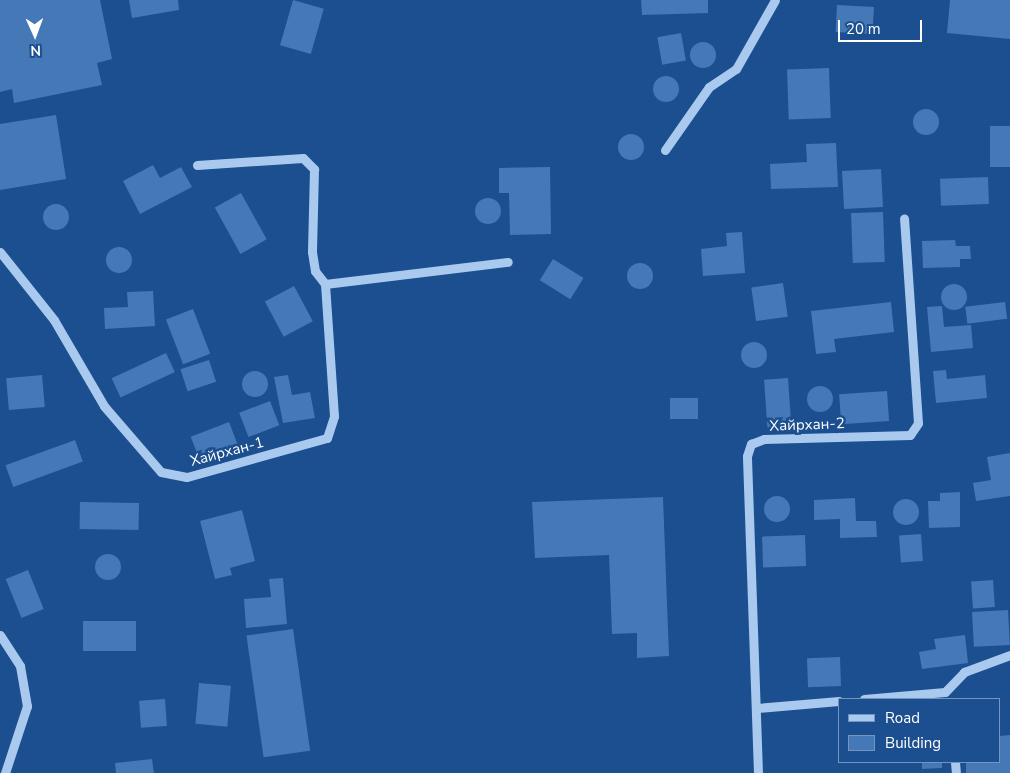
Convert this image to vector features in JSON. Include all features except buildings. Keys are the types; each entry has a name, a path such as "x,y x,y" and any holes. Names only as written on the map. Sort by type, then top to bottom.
{"street":[{"path":"665,150 709,87 736,68 775,0"},
{"name":"Хайрхан-1","path":"0,252 54,320 104,406 161,472 187,477 326,438 334,416 325,284 315,270 312,252 314,169 303,158 197,165"},
{"name":"Хайрхан-2","path":"758,773 747,456 751,444 764,439 910,435 918,423 904,218"},
{"path":"325,284 508,262"},
{"path":"0,635 20,666 27,706 5,773"},
{"path":"891,698 946,696 964,672 1010,656"},
{"path":"757,708 838,702"}]}
